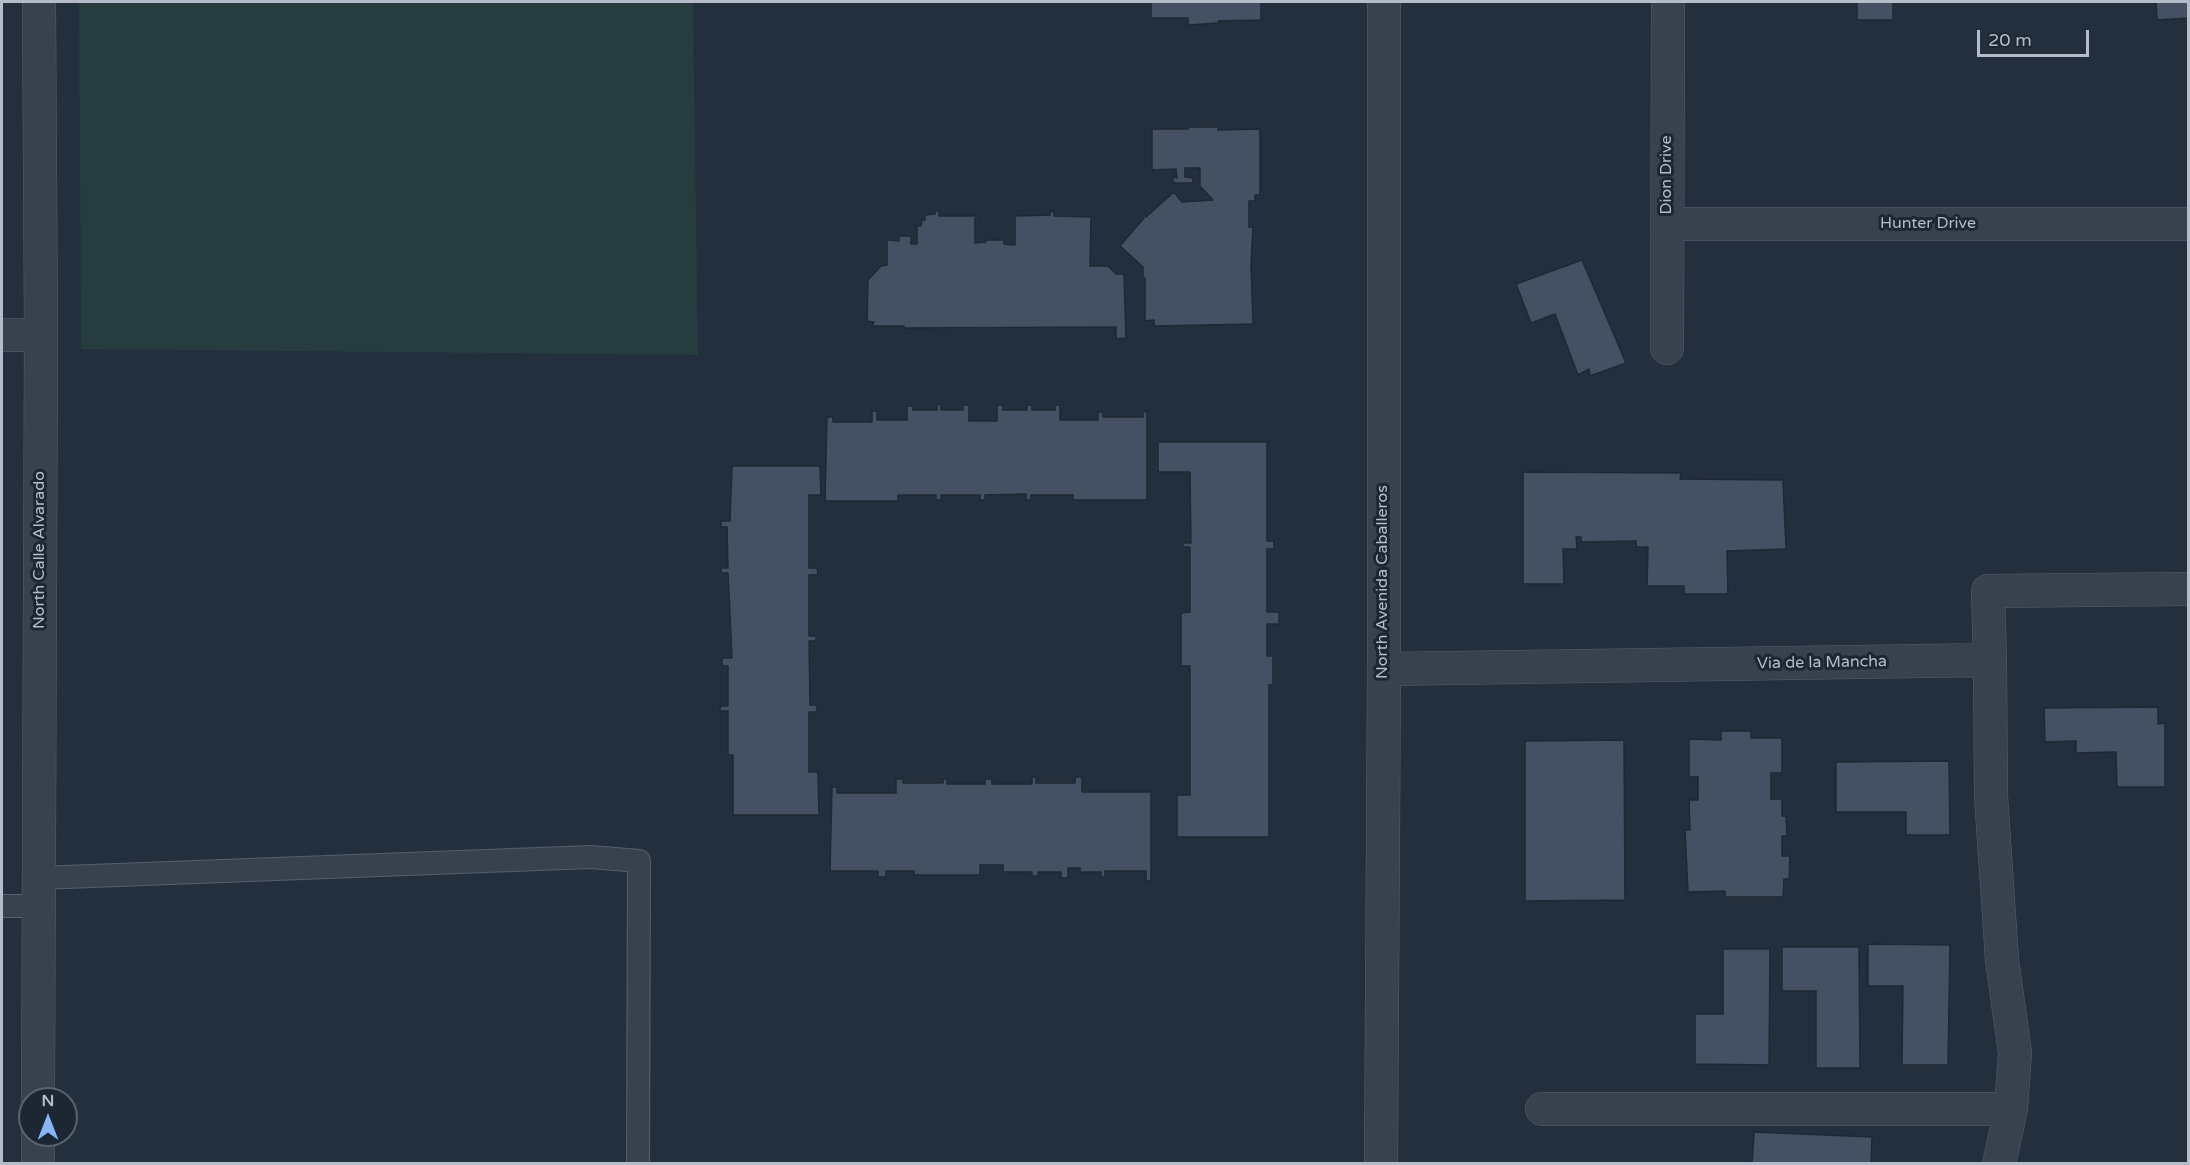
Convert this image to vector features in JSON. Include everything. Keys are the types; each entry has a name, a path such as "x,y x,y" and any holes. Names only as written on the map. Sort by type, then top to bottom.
{"street":[{"name":"North Calle Alvarado","path":"38,1087 41,335 39,2"},
{"name":"North Avenida Caballeros","path":"1381,1164 1384,2"},
{"name":"Dion Drive","path":"1667,348 1668,2"},
{"name":"Hunter Drive","path":"1667,224 2188,224"},
{"path":"2,335 41,335"},
{"path":"1999,1164 2011,1109 2015,1053 2002,960 1991,796 1988,591 2188,589"},
{"name":"Via de la Mancha","path":"1384,669 1990,660"},
{"path":"1542,1109 2011,1109"},
{"path":"38,1147 38,1164"}],"lane":[{"path":"2,906 39,892 591,857 639,861 638,1164"}],"green space":[{"path":"79,2 693,2 698,355 81,349"}],"building":[{"path":"1151,2 1261,2 1261,20 1218,21 1218,23 1188,25 1188,18 1151,18"},
{"path":"1857,2 1893,2 1893,20 1857,20"},
{"path":"2156,2 2188,2 2188,18 2157,20"},
{"path":"1188,127 1218,127 1218,130 1260,129 1260,195 1255,195 1255,201 1249,201 1249,227 1253,227 1251,264 1253,324 1154,326 1154,320 1145,321 1143,267 1120,246 1144,218 1142,216 1144,214 1146,217 1174,192 1182,202 1213,200 1200,186 1200,168 1185,168 1185,177 1193,178 1193,183 1173,183 1173,177 1177,178 1176,169 1152,170 1152,129 1188,129"},
{"path":"935,211 939,211 939,216 980,216 980,218 975,218 975,243 986,242 986,240 1004,240 1004,244 1015,245 1015,216 1050,215 1050,212 1054,211 1054,216 1091,217 1090,266 1108,266 1116,274 1124,274 1126,338 1116,339 1116,327 904,328 904,326 872,326 874,322 867,321 868,280 881,266 887,265 887,240 899,241 899,236 911,236 911,244 917,244 917,226 921,226 925,215 935,214"},
{"path":"1582,260 1626,363 1590,376 1589,369 1578,375 1555,314 1531,323 1516,284"},
{"path":"937,404 941,404 941,410 963,410 963,405 969,405 969,421 997,421 997,405 1003,405 1003,410 1027,410 1027,405 1032,405 1032,410 1055,410 1055,405 1060,405 1060,420 1098,420 1098,412 1103,412 1103,417 1143,417 1143,412 1147,411 1147,500 1073,500 1073,495 1031,495 1031,500 1026,500 1026,494 985,495 985,500 980,500 980,495 941,495 941,500 936,500 936,495 898,495 898,501 825,501 827,417 833,417 833,422 872,422 872,411 877,411 877,420 907,420 907,406 913,406 913,410 937,410"},
{"path":"1158,442 1267,442 1267,541 1274,541 1274,549 1267,549 1267,612 1279,612 1279,624 1267,624 1267,656 1273,656 1273,685 1269,685 1269,837 1177,837 1177,795 1190,795 1190,666 1181,666 1181,613 1190,612 1190,547 1183,547 1183,543 1191,543 1190,472 1158,472"},
{"path":"732,466 820,466 821,495 809,495 809,568 817,568 818,575 809,575 809,636 816,636 816,641 809,641 810,705 817,705 817,712 809,712 809,772 818,772 819,815 733,815 733,755 728,755 728,711 720,711 720,706 728,706 728,666 722,666 722,658 732,658 728,573 721,573 721,568 728,568 727,527 721,527 721,521 730,521"},
{"path":"1523,472 1681,473 1680,479 1783,480 1786,549 1727,551 1728,594 1684,594 1684,586 1647,586 1648,547 1636,547 1636,541 1581,542 1581,537 1576,537 1577,549 1563,549 1564,584 1523,584"},
{"path":"2158,707 2158,724 2165,723 2165,787 2117,787 2116,752 2076,753 2076,741 2045,742 2044,708"},
{"path":"1721,731 1751,731 1751,738 1782,738 1782,773 1771,773 1771,799 1782,799 1782,816 1786,816 1787,836 1782,836 1782,856 1790,856 1789,879 1784,879 1783,897 1725,897 1725,891 1688,892 1685,830 1690,830 1689,800 1698,800 1698,777 1689,777 1689,739 1721,740"},
{"path":"1624,740 1625,900 1525,901 1525,741"},
{"path":"1949,761 1950,835 1906,835 1906,812 1836,812 1836,762"},
{"path":"1032,777 1036,777 1036,783 1075,783 1075,777 1082,777 1082,792 1151,792 1151,881 1146,881 1146,871 1105,871 1105,877 1101,877 1101,872 1080,872 1080,868 1068,868 1068,878 1061,878 1061,872 1038,872 1038,876 1032,876 1032,872 1003,872 1003,865 980,865 980,875 914,875 914,871 886,871 886,877 878,877 878,871 830,871 832,787 837,787 837,793 896,793 896,779 903,779 903,783 943,783 943,779 947,779 947,784 985,784 985,779 992,779 992,784 1032,784"},
{"path":"1868,944 1950,945 1948,1065 1902,1065 1903,986 1868,986"},
{"path":"1782,947 1859,947 1860,1068 1816,1068 1816,991 1782,991"},
{"path":"1723,949 1770,949 1769,1065 1695,1064 1695,1014 1723,1014"},
{"path":"1754,1132 1872,1137 1871,1164 1752,1164"}]}
